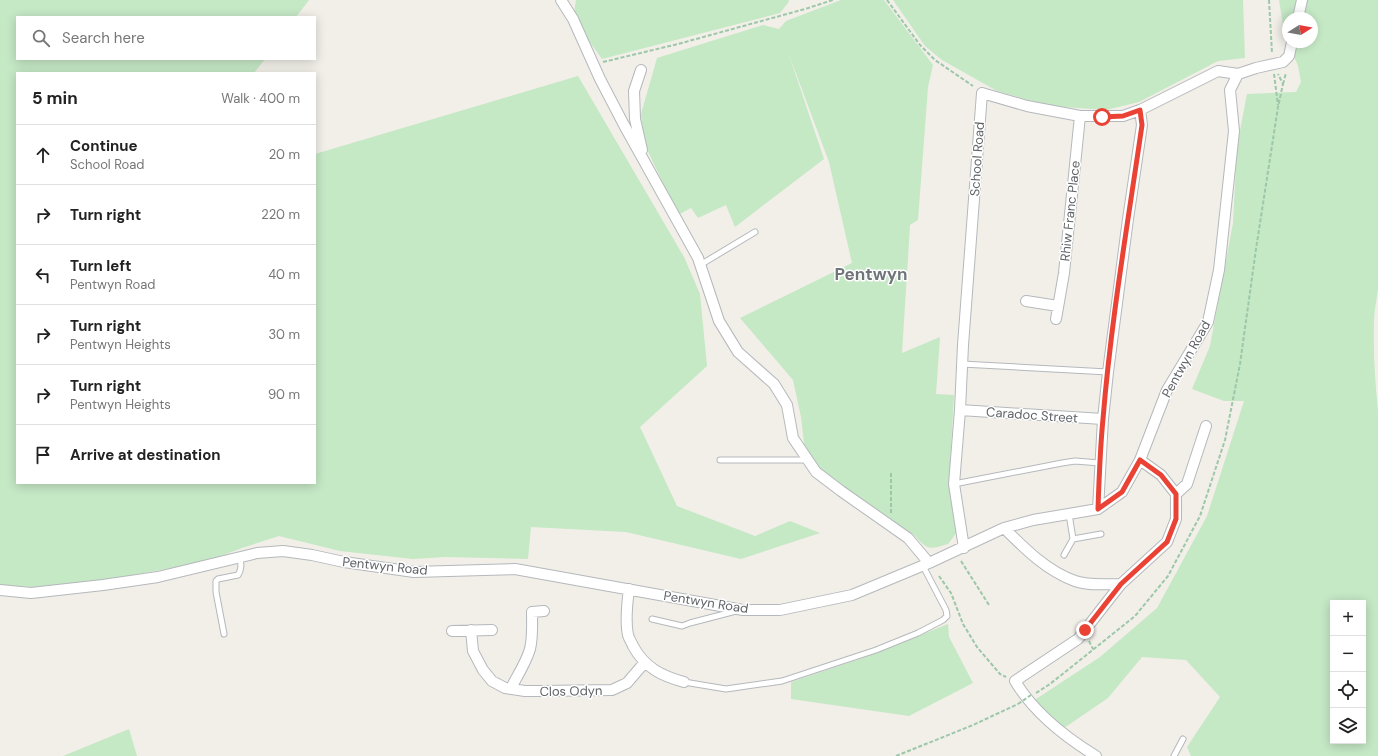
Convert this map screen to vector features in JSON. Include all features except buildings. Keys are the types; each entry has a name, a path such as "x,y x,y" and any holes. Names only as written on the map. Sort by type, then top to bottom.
{"street":[{"path":"561,0 573,19 600,79 668,206 698,258 719,322 738,352 774,384 787,405 793,438 816,472 908,538 926,564"},
{"path":"1299,12 1302,0"},
{"path":"982,93 1027,106 1080,116 1123,116 1140,110 1218,71 1238,74 1283,62 1289,56 1291,48"},
{"path":"641,70 634,91 635,119 640,147 669,198 668,206"},
{"name":"Pentwyn Road","path":"0,590 31,593 103,585 158,577 258,552 283,551 312,555 344,562 414,572 515,569 743,610 780,610 852,595 959,550 1004,528 1033,520 1098,509 1122,492 1140,460 1167,390 1208,322 1219,270 1234,131 1230,90 1238,74"},
{"name":"School Road","path":"959,550 954,484 982,93"},
{"path":"1098,509 1103,419 1127,227 1142,125 1140,110"},
{"name":"Rhiw Franc Place","path":"1056,319 1064,273 1080,116"},
{"path":"1026,301 1058,306"},
{"name":"Caradoc Street","path":"960,410 1103,419"},
{"path":"1176,494 1187,484 1206,426"},
{"path":"1096,756 1061,732 1032,706 1015,681 1078,638 1121,584 1167,542 1176,519 1176,494 1161,475 1140,460"},
{"path":"1004,528 1030,554 1054,571 1076,582 1121,584"},
{"path":"628,589 626,613 628,636 638,655 652,669 667,678 684,682"},
{"path":"511,688 530,649 532,635 532,612 544,611"},
{"name":"Clos Odyn","path":"471,630 473,651 483,670 492,681 505,688 537,691 612,690 627,683 645,662"},
{"path":"452,631 492,630"}],"lane":[{"path":"700,265 755,232"},
{"path":"962,364 1108,372"},
{"path":"720,460 808,460"},
{"path":"954,484 1075,461 1100,463"},
{"path":"1064,555 1073,539 1069,514"},
{"path":"1073,539 1101,534"},
{"path":"224,634 216,592 216,581 218,579 238,575 241,566 240,557"},
{"path":"684,682 726,689 782,681 876,650 918,633 943,620 947,616 946,610 926,564"},
{"path":"652,619 682,626 743,610"},
{"path":"1174,756 1182,739"}],"path":[{"path":"594,64 678,44 834,0"},
{"path":"887,0 920,45 935,60 982,93"},
{"path":"1269,0 1273,65 1278,107"},
{"path":"896,756 973,725 1018,704 1050,684 1135,616 1168,576 1200,516 1225,440 1240,364 1256,249 1278,107 1283,84 1273,65"},
{"path":"886,523 892,512 891,473"},
{"path":"959,550 990,605"},
{"path":"926,564 951,593 963,624 977,647 1000,674 1015,681"}],"green space":[{"path":"0,0 309,0 297,16 16,16 16,60 264,60 255,72 16,72 16,484 316,484 316,154 578,76 684,257 700,294 707,366 640,427 677,506 755,536 790,521 820,533 741,559 626,532 531,527 528,559 445,557 413,559 340,551 279,536 205,562 104,580 33,587 0,585"},
{"path":"576,0 789,0 780,13 602,59 573,19"},
{"path":"841,0 884,0 933,65 928,87 918,220 910,225 902,353 940,337 936,394 954,395 949,485 957,532 948,544 932,548 925,546 913,534 826,479 805,452 801,417 793,380 740,318 852,263 829,162 788,52 824,159 735,227 726,205 698,218 691,208 678,215 644,143 641,114 657,58 763,25 779,29 786,21"},
{"path":"893,0 1243,0 1245,58 1218,61 1139,102 1106,110 1050,106 997,91 942,60 925,46"},
{"path":"1279,0 1378,0 1378,288 1374,313 1374,366 1378,411 1378,756 1191,756 1187,747 1220,697 1186,660 1142,657 1108,698 1064,728 1033,701 1100,657 1157,608 1207,516 1244,401 1224,401 1192,389 1210,346 1233,223 1237,146 1247,94 1296,92 1301,82 1298,66 1290,48 1318,48 1318,12 1282,12 1282,19"},
{"path":"948,624 949,637 973,683 909,716 791,699 791,682 863,658"},
{"path":"129,729 137,756 63,756"}],"district":[{"name":"Pentwyn","path":"871,274"}],"route":[{"path":"1085,630 1121,584 1167,542 1176,519 1176,494 1161,475 1140,460 1122,492 1098,509 1103,419 1108,372 1115,312 1142,125 1140,110 1123,116 1102,117"}]}
